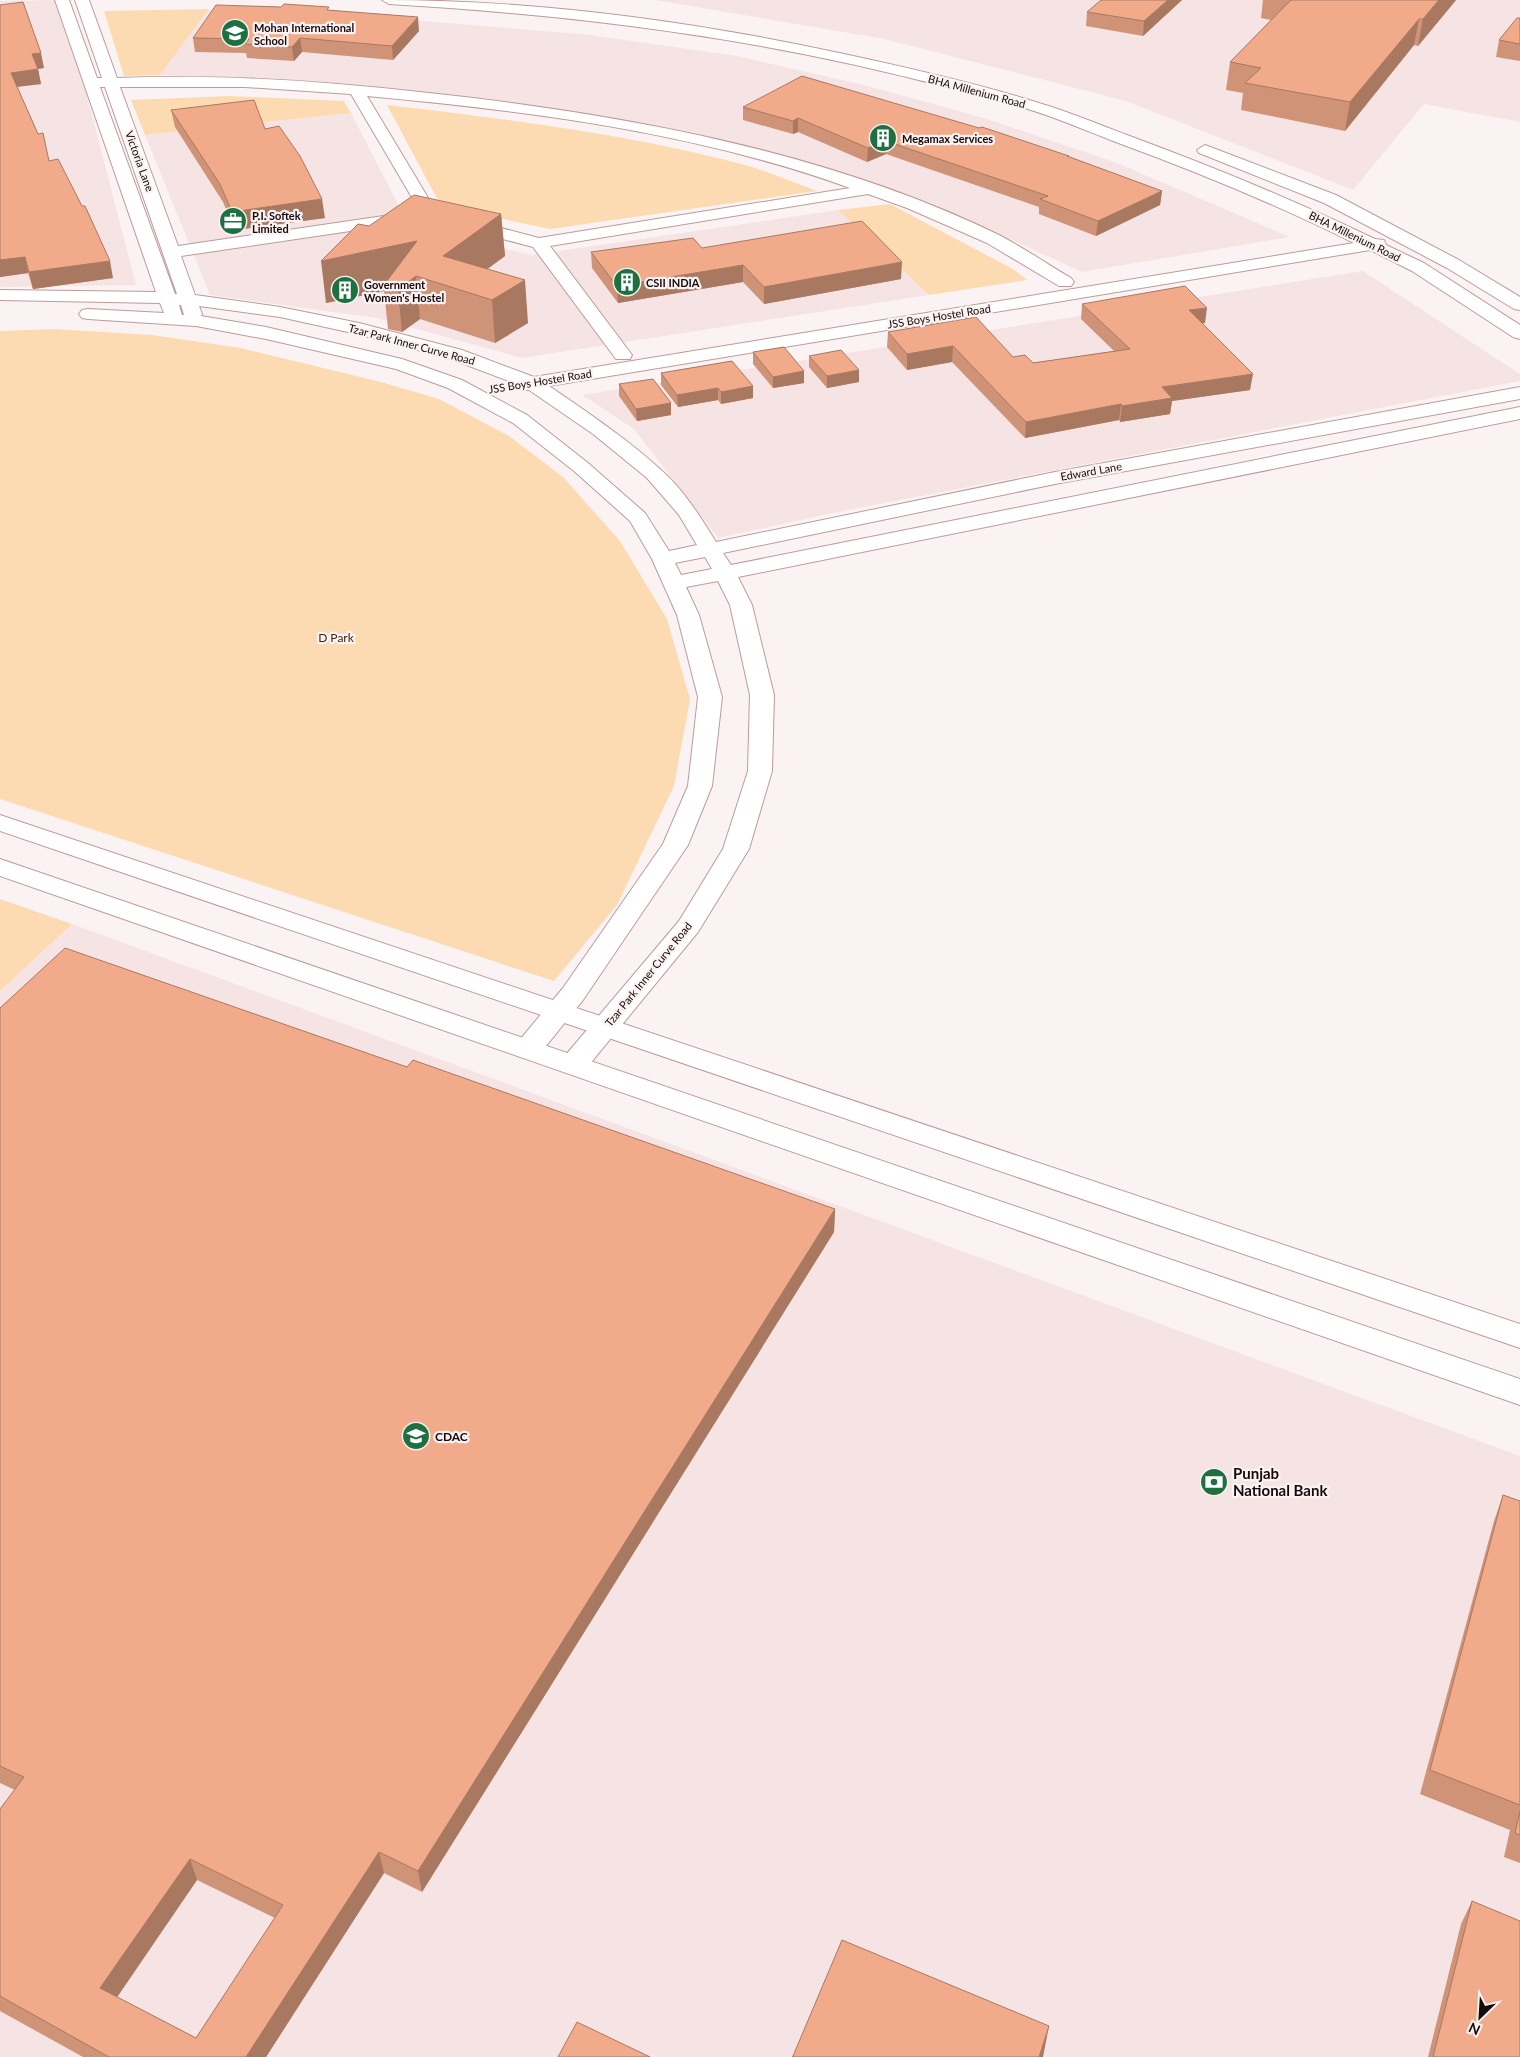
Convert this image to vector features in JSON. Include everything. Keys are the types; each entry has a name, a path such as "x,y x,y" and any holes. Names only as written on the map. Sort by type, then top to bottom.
{"street":[{"name":"Victoria Lane","path":"62,0 91,83 186,321"},
{"name":"Victoria Lane","path":"82,0 173,252 178,299"},
{"name":"BHA Millenium Road","path":"389,0 458,4 645,22 769,42 899,70 1034,106 1150,149 1299,209 1418,267 1520,333"},
{"name":"BHA Millenium Road","path":"535,0 657,13 784,32 916,60 1064,100"},
{"path":"91,83 223,83 356,90 488,103 593,120 669,135 778,160 871,190 984,235 1065,282"},
{"path":"356,90 430,214"},
{"name":"BHA Millenium Road","path":"1189,144 1330,199 1453,264 1520,305"},
{"path":"173,252 430,214 539,243 871,190"},
{"name":"JSS Boys Hostel Road","path":"463,388 532,383 999,300 1065,282 1387,230"},
{"name":"JSS Boys Hostel Road","path":"463,388 509,373 623,355 1406,240"},
{"path":"539,243 623,355"},
{"name":"Tzar Park Inner Curve Road","path":"0,295 178,299 280,312 359,329 455,354 532,383 600,430 654,474 687,512 726,574 741,606 762,695 760,771 736,849 689,926 574,1064"},
{"name":"Tzar Park Inner Curve Road","path":"0,313 109,314 186,321 333,348 402,365 463,388 520,419 581,467 638,517 663,559 688,615 710,697 700,786 675,845 573,994 528,1049"},
{"path":"333,348 359,329"},
{"name":"Edward Lane","path":"663,559 1055,478 1520,393"},
{"path":"675,583 1520,413"},
{"path":"0,823 1520,1336"},
{"path":"0,866 1520,1392"}],"shaded area":[{"path":"56,0 63,3 136,285 0,287 0,1"},
{"path":"655,0 1520,0 1520,122 1424,104 1353,190 1126,101 884,39"},
{"path":"209,9 389,18 591,35 737,56 868,86 984,118 1117,163 1290,237 1082,272 931,203 822,167 638,123 494,100 365,86 160,75"},
{"path":"351,113 410,227 532,255 838,210 929,295 522,358 377,318 210,295 145,135"},
{"path":"1363,271 1520,374 1520,381 838,512 718,538 634,429 582,395"},
{"path":"72,924 1520,1456 1520,2057 0,2057 0,991"}],"green space":[{"path":"209,9 160,75 124,76 104,11"},
{"path":"230,96 344,101 351,113 145,135 131,100"},
{"path":"387,105 522,122 657,145 745,165 817,191 550,229 441,206"},
{"path":"890,204 1013,269 1027,280 929,295 838,210"},
{"name":"D Park","path":"54,329 152,335 241,348 381,382 439,399 509,436 563,477 620,541 667,619 690,699 674,786 617,905 554,981 0,799 0,331"},
{"path":"0,899 72,924 0,991"}],"building":[{"path":"1101,0 1168,0 1144,21 1087,12"},
{"path":"1291,0 1439,0 1423,19 1419,19 1350,102 1245,83 1261,68 1230,62"},
{"path":"23,2 41,53 32,54 38,69 11,73 38,134 43,133 49,161 58,159 82,206 85,206 110,261 29,272 25,257 0,260 0,5"},
{"path":"284,4 329,7 327,10 418,17 392,46 300,38 292,47 245,44 249,39 193,38 216,5 281,7"},
{"path":"1517,18 1520,18 1520,44 1499,40"},
{"path":"802,76 979,128 982,127 1069,156 1067,156 1162,191 1098,221 1040,199 1048,196 886,141 868,148 798,118 793,121 743,107"},
{"path":"254,100 265,129 279,126 300,156 322,199 232,212 220,184 171,110"},
{"path":"414,195 501,214 443,256 525,280 492,300 416,276 398,290 383,286 417,241 321,261 358,224 369,226"},
{"path":"862,221 902,262 764,287 743,265 617,286 591,252 693,238 702,248"},
{"path":"1185,286 1207,308 1189,310 1253,374 1162,387 1172,398 1122,406 1121,404 1026,422 953,346 907,354 888,332 976,317 1013,357 1025,355 1033,363 1130,349 1082,304"},
{"path":"784,347 804,371 773,377 753,352"},
{"path":"841,350 859,370 827,376 809,356"},
{"path":"732,361 753,386 721,392 718,388 677,395 661,373"},
{"path":"653,379 671,403 636,409 619,384"},
{"name":"CDAC","path":"65,948 407,1067 413,1060 835,1209 418,1871 379,1852 246,2057 109,2057 0,1996 0,1809 24,1777 0,1766 0,1008","holes":["190,1859 283,1905 196,2038 100,1988"]},
{"path":"1503,1495 1520,1501 1520,1805 1430,1770"},
{"path":"1520,1811 1520,1835 1515,1833"},
{"path":"1472,1901 1520,1921 1520,2057 1433,2057"},
{"path":"842,1940 1049,2026 1039,2057 792,2057"},
{"path":"577,2022 650,2057 558,2057"}],"place":[{"name":"Mohan International School","path":"235,33"},
{"name":"Megamax Services","path":"883,138"},
{"name":"P.I. Softek Limited","path":"233,221"},
{"name":"CSII INDIA","path":"627,282"},
{"name":"Government Women's Hostel","path":"345,290"},
{"name":"CDAC","path":"416,1436"},
{"name":"Punjab National Bank","path":"1214,1482"}]}
